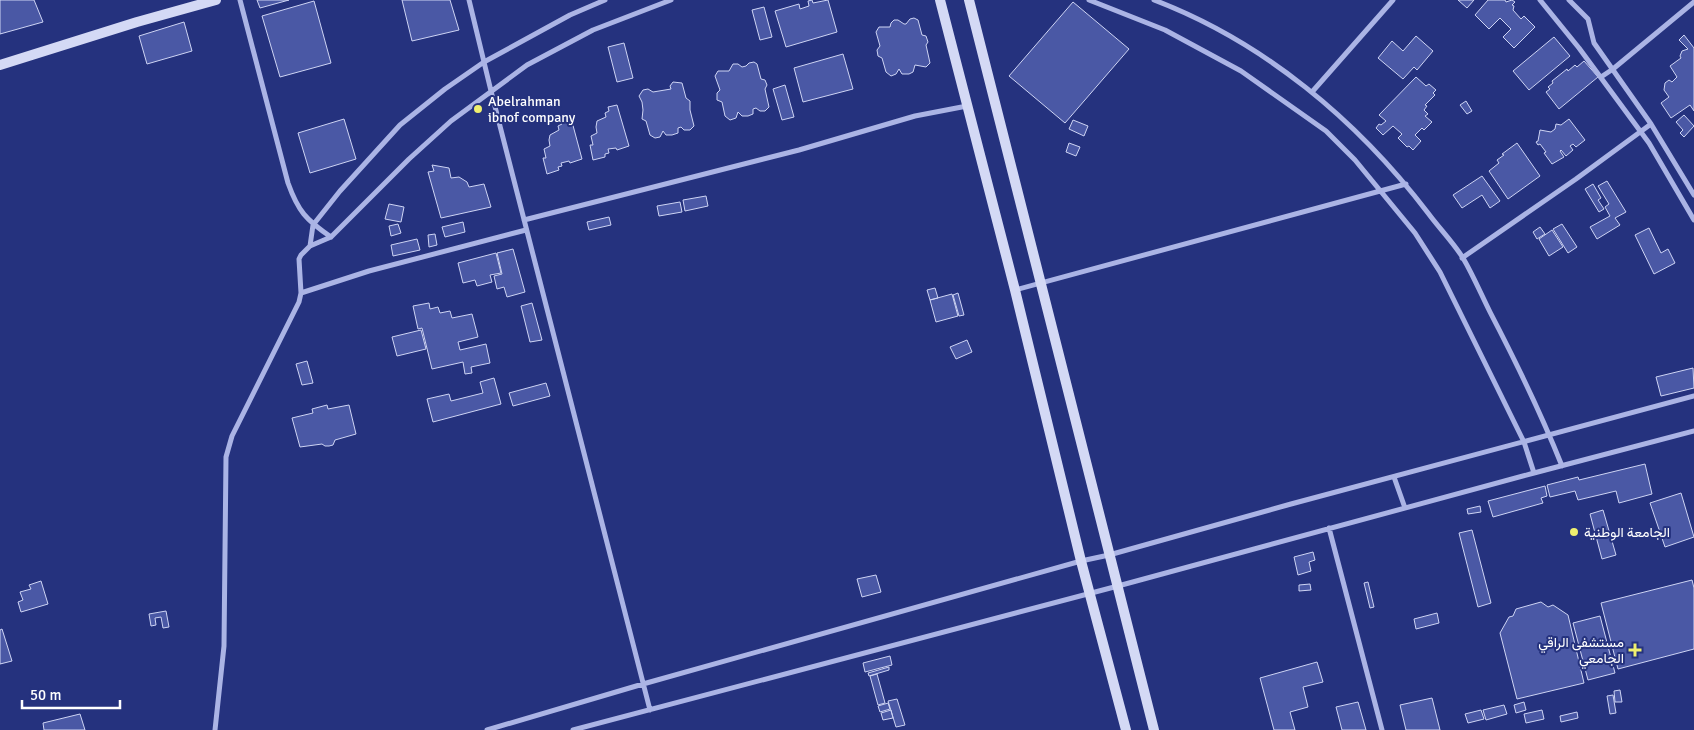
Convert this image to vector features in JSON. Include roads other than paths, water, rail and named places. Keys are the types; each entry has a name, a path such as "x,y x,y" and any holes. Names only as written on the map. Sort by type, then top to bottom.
{"street":[{"path":"0,65 216,0"},
{"path":"240,0 295,202 313,225 331,237"},
{"path":"469,0 490,91 650,710"},
{"path":"310,246 313,225 340,191 400,126 445,89 484,62 570,15 605,0"},
{"path":"214,730 224,646 226,456 232,436 296,311 300,293 299,259 301,255 310,246 331,237 409,159 444,127 490,91 528,65 593,30 671,0"},
{"path":"940,0 1081,561 1126,730"},
{"path":"969,0 1154,730"},
{"path":"1089,0 1165,30 1241,71 1326,131 1355,160 1415,233 1440,272 1524,442 1534,473"},
{"path":"1154,0 1176,8 1259,52 1341,116 1406,184 1462,258 1510,350 1550,435 1562,466"},
{"path":"1312,92 1393,0"},
{"path":"1540,0 1601,77 1649,143 1694,220"},
{"path":"1569,0 1588,19 1594,43 1651,124 1694,196"},
{"path":"1601,77 1694,2"},
{"path":"524,220 799,150 915,116 967,106"},
{"path":"1462,258 1651,124"},
{"path":"1014,290 1042,284 1406,184"},
{"path":"300,293 369,271 526,230"},
{"path":"487,730 643,684 1081,561 1109,556 1694,396"},
{"path":"573,730 1694,432"},
{"path":"1394,477 1405,508"},
{"path":"1329,528 1382,730"}],"place":[{"name":"Abelrahman ibnof company","path":"478,109"},
{"name":"الجامعة الوطنية","path":"1574,532"},
{"name":"مستشفى الراقي الجامعي","path":"1635,650"}]}
